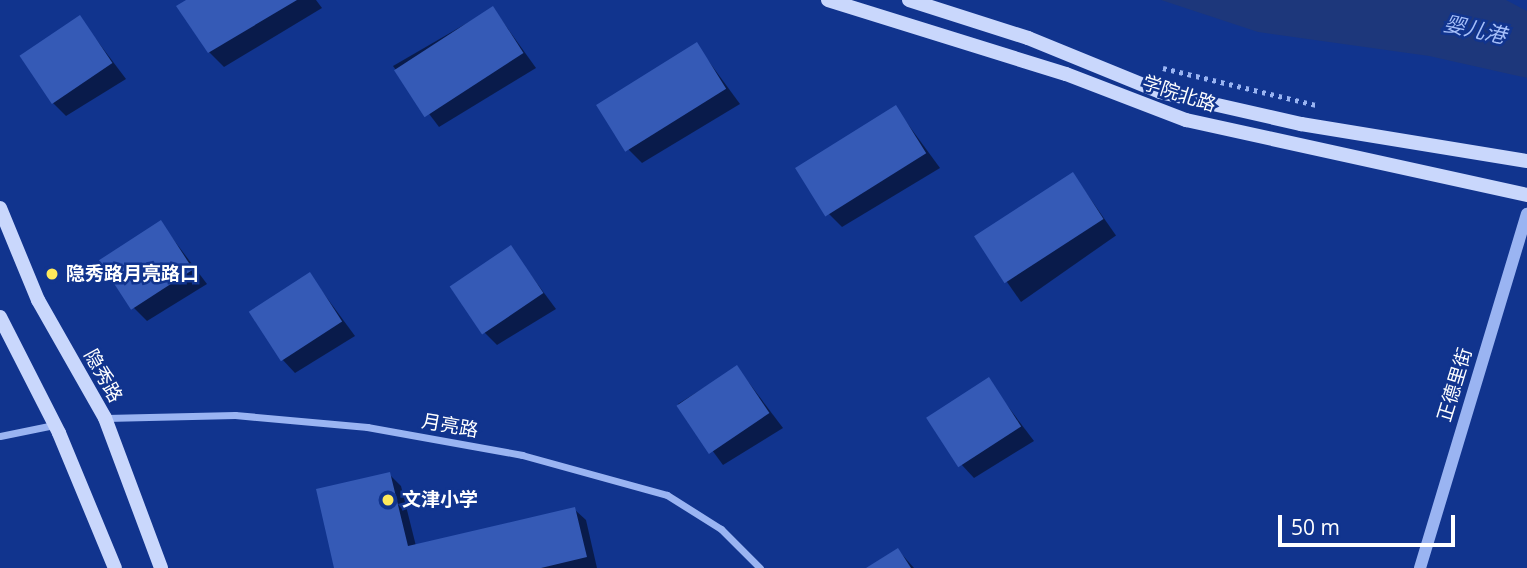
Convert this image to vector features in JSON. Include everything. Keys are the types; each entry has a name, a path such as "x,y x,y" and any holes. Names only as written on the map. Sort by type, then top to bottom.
{"main road":[{"name":"学院北路","path":"828,0 1066,74 1186,120 1527,195"},
{"name":"学院北路","path":"909,0 1028,38 1160,92 1301,124 1527,161"},
{"name":"隐秀路","path":"0,208 38,300 105,418 161,568"},
{"path":"0,317 56,425 115,568"}],"street":[{"name":"正德里街","path":"1420,568 1527,214"},
{"name":"月亮路","path":"105,418 235,415 367,427 522,455 667,495 721,529 760,568"},
{"path":"0,436 56,425"}],"water":[{"name":"婴儿港","path":"1161,0 1506,0 1527,11 1527,78 1429,56 1258,32"}],"building":[{"path":"186,0 297,0 208,53 176,6"},
{"path":"493,6 523,53 425,117 394,70"},
{"path":"80,15 112,63 52,104 19,56"},
{"path":"697,42 726,89 625,152 596,105"},
{"path":"896,105 926,153 825,216 795,168"},
{"path":"1073,172 1103,219 1005,283 974,236"},
{"path":"161,220 193,269 131,310 99,260"},
{"path":"511,245 543,293 482,334 450,286"},
{"path":"310,272 342,321 281,361 249,312"},
{"path":"737,365 769,413 709,454 676,406"},
{"path":"989,377 1021,426 958,467 926,418"},
{"path":"390,472 408,546 575,507 587,557 541,568 334,568 316,489"},
{"path":"898,548 911,568 866,568"}],"place":[{"name":"隐秀路月亮路口","path":"52,274"},
{"name":"文津小学","path":"388,500"}]}
